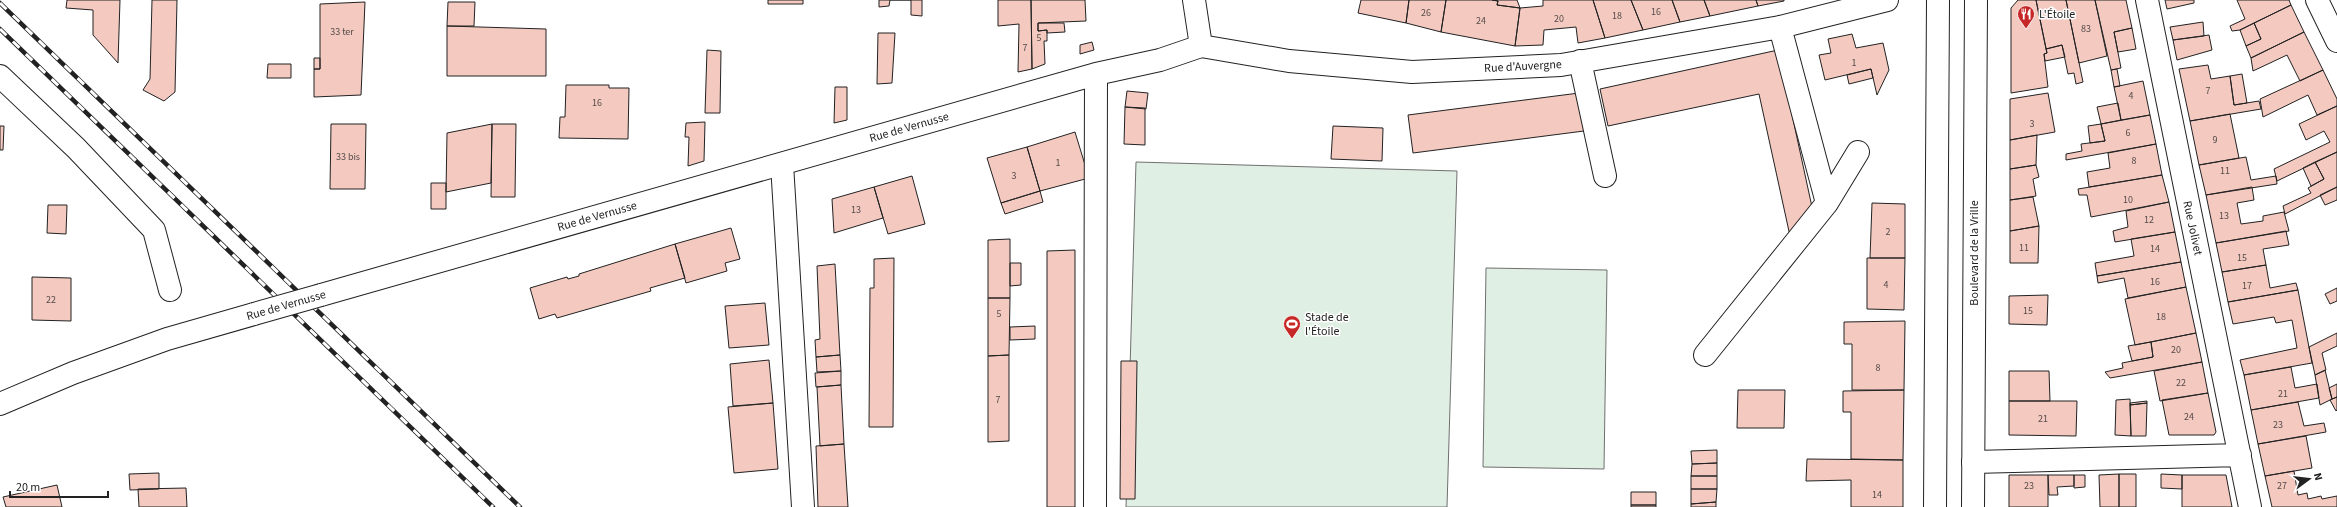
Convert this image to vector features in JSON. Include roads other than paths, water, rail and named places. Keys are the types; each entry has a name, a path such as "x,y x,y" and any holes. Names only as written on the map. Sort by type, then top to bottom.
{"street":[{"path":"1194,0 1201,46"},
{"name":"Rue d'Auvergne","path":"1201,46 1289,61 1412,72 1562,65 1780,27 1887,0"},
{"path":"1935,507 1938,0"},
{"name":"Boulevard de la Vrille","path":"1973,507 1976,0"},
{"name":"Rue Jolivet","path":"2147,0 2250,507"},
{"path":"2317,0 2337,41"},
{"path":"1780,27 1827,203"},
{"name":"Rue de Vernusse","path":"0,404 73,373 167,339 1096,74 1160,60 1201,46"},
{"path":"1580,61 1605,176"},
{"path":"1095,507 1096,74"},
{"path":"0,76 76,148 154,230 170,290"},
{"path":"1705,355 1827,203 1858,152"},
{"path":"782,164 803,507"},
{"path":"1973,462 2240,455"}],"railway":[{"path":"0,3 520,507"},
{"path":"0,29 493,507"}],"place":[{"name":"L'Étoile","path":"2026,29"},
{"name":"Stade de l'Étoile","path":"1292,339"}]}
